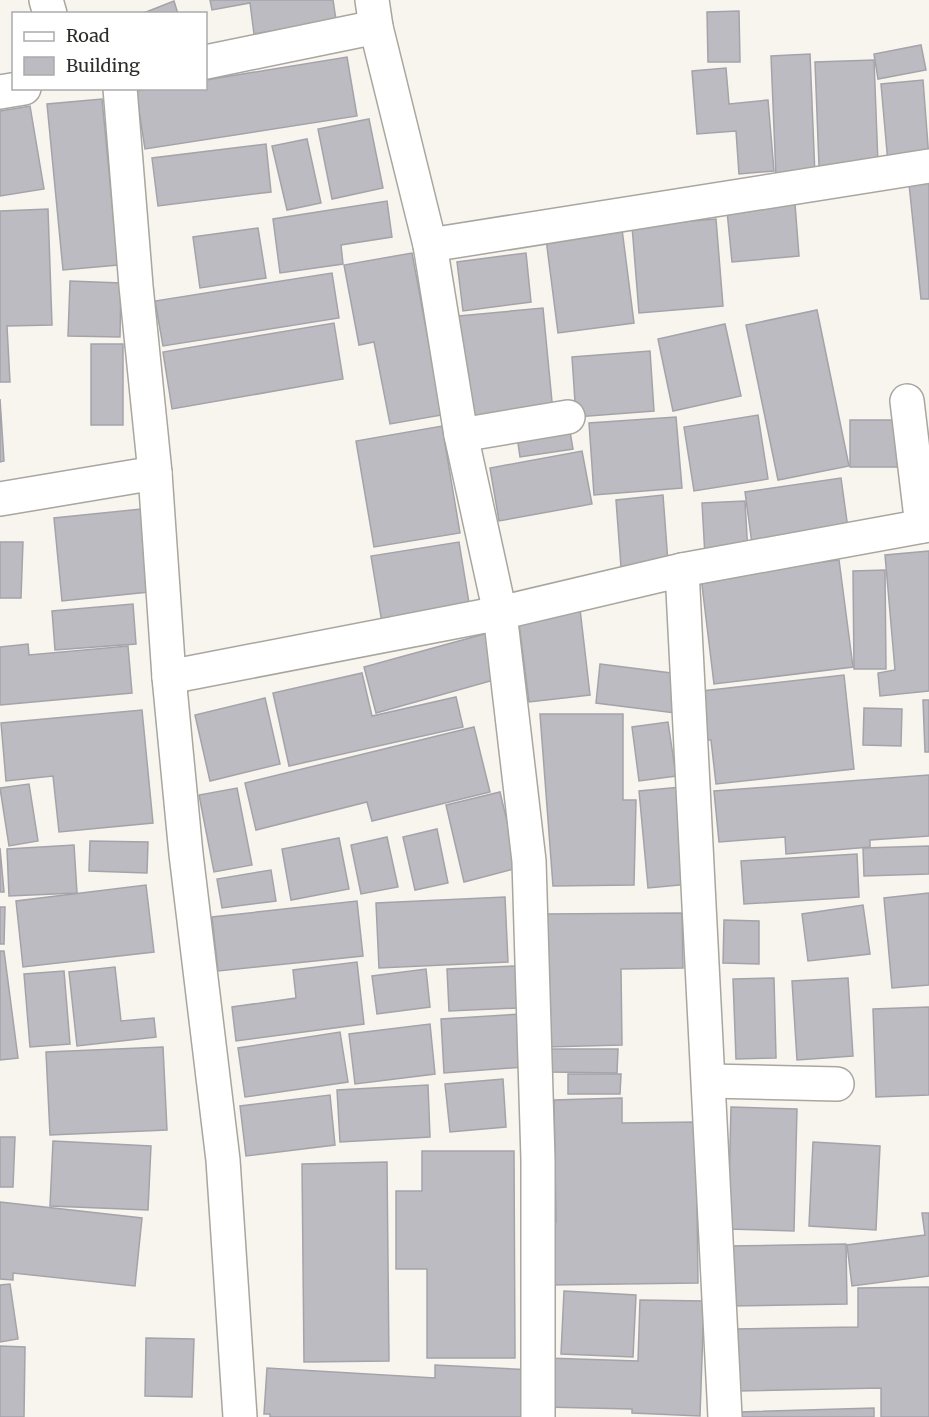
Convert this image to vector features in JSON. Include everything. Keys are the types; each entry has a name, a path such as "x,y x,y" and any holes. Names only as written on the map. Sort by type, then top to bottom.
{"street":[{"path":"207,62 374,14 430,245 461,435 500,613 529,861 538,1160 537,1417"},
{"path":"120,90 186,854 223,1160 240,1417"},
{"path":"430,245 929,166"},
{"path":"169,677 500,613 682,570 926,526 907,400"},
{"path":"461,435 568,417"},
{"path":"0,499 154,473"},
{"path":"682,570 725,1417"},
{"path":"709,1081 837,1084"}],"building":[{"path":"210,0 333,0 336,20 254,34 250,3 212,10"},
{"path":"174,1 177,12 146,12"},
{"path":"739,11 740,62 708,62 707,12"},
{"path":"921,45 926,70 878,79 874,54"},
{"path":"810,54 815,176 776,177 771,56"},
{"path":"347,57 357,116 145,149 136,91 207,90 207,80"},
{"path":"874,60 878,164 819,166 815,62"},
{"path":"726,68 729,104 768,100 774,171 739,174 736,131 697,134 692,71"},
{"path":"923,80 929,159 888,163 881,84"},
{"path":"102,99 118,265 63,270 47,104"},
{"path":"30,106 44,189 0,196 0,111"},
{"path":"369,119 383,188 332,199 318,129"},
{"path":"307,139 321,203 287,210 272,146"},
{"path":"266,144 271,192 158,206 152,158"},
{"path":"929,182 929,299 921,299 909,184"},
{"path":"387,201 392,237 341,245 343,264 280,273 273,219"},
{"path":"795,204 799,256 732,262 727,211"},
{"path":"48,209 52,325 7,326 10,382 0,382 0,211"},
{"path":"716,219 723,306 639,313 632,226"},
{"path":"258,228 266,278 200,288 193,237"},
{"path":"622,229 634,323 558,333 546,239"},
{"path":"412,253 442,415 390,424 374,342 359,345 344,265"},
{"path":"526,253 531,302 463,311 457,262"},
{"path":"332,273 339,318 163,346 155,301"},
{"path":"70,281 121,283 120,337 68,336"},
{"path":"543,308 553,412 469,420 459,316"},
{"path":"817,310 849,466 778,480 746,325"},
{"path":"334,323 343,379 172,409 163,352"},
{"path":"725,324 741,396 673,411 658,339"},
{"path":"91,344 123,344 123,425 91,425"},
{"path":"650,351 654,411 576,417 572,357"},
{"path":"0,399 4,461 0,462"},
{"path":"758,415 768,479 694,491 684,427"},
{"path":"676,417 682,488 594,495 589,423"},
{"path":"568,420 573,449 520,457 516,429"},
{"path":"850,420 902,420 902,467 850,467"},
{"path":"442,426 460,533 374,547 356,441"},
{"path":"582,451 592,504 499,521 490,468"},
{"path":"841,478 849,536 753,551 745,492"},
{"path":"663,495 668,563 621,567 616,500"},
{"path":"745,501 748,554 705,556 702,503"},
{"path":"141,509 149,592 62,601 54,518"},
{"path":"0,542 23,542 21,598 0,598"},
{"path":"459,542 470,609 382,623 371,556"},
{"path":"929,551 929,691 880,696 878,673 895,670 885,555"},
{"path":"839,560 853,667 714,684 701,577"},
{"path":"885,570 886,669 854,669 853,571"},
{"path":"133,604 136,644 55,650 52,611"},
{"path":"580,609 590,695 529,702 518,616"},
{"path":"488,633 501,678 376,713 364,667"},
{"path":"28,644 29,655 128,646 132,693 0,705 0,647"},
{"path":"600,664 679,674 675,713 596,703"},
{"path":"362,673 372,716 456,697 463,727 289,766 273,693"},
{"path":"844,675 854,769 716,784 711,740 707,740 702,691"},
{"path":"265,698 280,764 210,781 195,715"},
{"path":"923,700 929,700 929,752 925,752"},
{"path":"864,708 902,709 901,746 863,745"},
{"path":"142,710 153,823 59,832 53,776 6,781 1,723"},
{"path":"540,714 623,714 623,800 636,800 634,885 553,886"},
{"path":"668,722 676,776 639,781 632,727"},
{"path":"474,727 490,792 372,821 367,802 256,830 245,783"},
{"path":"929,775 929,836 870,840 870,847 786,854 785,837 719,842 714,791"},
{"path":"29,784 38,841 9,846 0,788"},
{"path":"681,787 690,884 648,888 639,791"},
{"path":"237,788 252,865 214,872 199,795"},
{"path":"500,792 518,868 464,882 446,805"},
{"path":"437,829 448,883 415,890 403,837"},
{"path":"387,837 398,887 361,894 351,845"},
{"path":"339,838 349,889 291,900 282,849"},
{"path":"90,841 148,842 147,873 89,871"},
{"path":"74,845 77,893 9,896 7,849"},
{"path":"929,846 929,874 864,876 863,848"},
{"path":"0,848 4,892 0,892"},
{"path":"857,854 859,897 744,904 741,861"},
{"path":"271,870 276,901 222,908 217,879"},
{"path":"146,885 154,952 23,967 16,901"},
{"path":"929,893 929,985 892,988 884,898"},
{"path":"505,897 508,962 379,968 376,903"},
{"path":"357,901 363,956 218,971 212,917"},
{"path":"863,905 870,954 808,961 802,914"},
{"path":"0,907 5,907 4,944 0,944"},
{"path":"682,913 683,968 621,969 622,1045 545,1047 543,914"},
{"path":"724,920 759,921 759,964 723,963"},
{"path":"0,951 4,951 18,1058 0,1060"},
{"path":"357,962 364,1024 236,1041 232,1007 296,998 293,970"},
{"path":"515,966 518,1008 449,1011 447,969"},
{"path":"115,967 121,1021 154,1018 156,1037 77,1046 69,972"},
{"path":"426,969 430,1007 377,1014 372,976"},
{"path":"64,971 70,1044 30,1047 24,974"},
{"path":"774,978 776,1058 736,1059 733,979"},
{"path":"848,978 853,1056 797,1060 792,981"},
{"path":"929,1007 929,1095 876,1097 873,1009"},
{"path":"521,1014 524,1067 444,1073 441,1019"},
{"path":"430,1024 435,1074 355,1084 349,1034"},
{"path":"340,1032 348,1082 245,1097 238,1048"},
{"path":"163,1047 167,1130 50,1135 46,1052"},
{"path":"551,1049 618,1049 617,1073 550,1072"},
{"path":"568,1074 621,1074 620,1094 568,1094"},
{"path":"503,1079 506,1127 450,1132 445,1084"},
{"path":"428,1085 430,1137 340,1142 337,1090"},
{"path":"330,1095 335,1145 246,1156 240,1106"},
{"path":"622,1098 622,1123 696,1122 698,1283 547,1285 546,1222 556,1222 554,1100"},
{"path":"731,1107 797,1109 794,1231 728,1229"},
{"path":"0,1137 15,1137 13,1187 0,1187"},
{"path":"53,1141 151,1146 148,1210 50,1206"},
{"path":"813,1142 880,1146 876,1230 809,1226"},
{"path":"422,1151 514,1151 515,1358 427,1358 427,1269 396,1269 396,1191 422,1191"},
{"path":"387,1162 389,1361 304,1362 302,1164"},
{"path":"0,1202 142,1218 135,1286 13,1273 13,1280 0,1279"},
{"path":"922,1213 929,1213 929,1276 852,1286 847,1245 925,1235"},
{"path":"846,1244 847,1304 729,1306 727,1246"},
{"path":"10,1284 18,1339 0,1342 0,1285"},
{"path":"929,1287 929,1417 881,1417 881,1388 736,1391 735,1329 858,1327 858,1288"},
{"path":"564,1291 636,1295 633,1357 561,1354"},
{"path":"640,1300 704,1301 700,1416 632,1413 632,1409 545,1407 546,1358 638,1361"},
{"path":"146,1338 194,1339 192,1397 145,1396"},
{"path":"0,1346 25,1347 24,1417 0,1417"},
{"path":"435,1365 534,1370 532,1417 270,1417 270,1414 264,1414 267,1368 435,1378"},
{"path":"874,1408 874,1417 740,1417 740,1412"}]}
